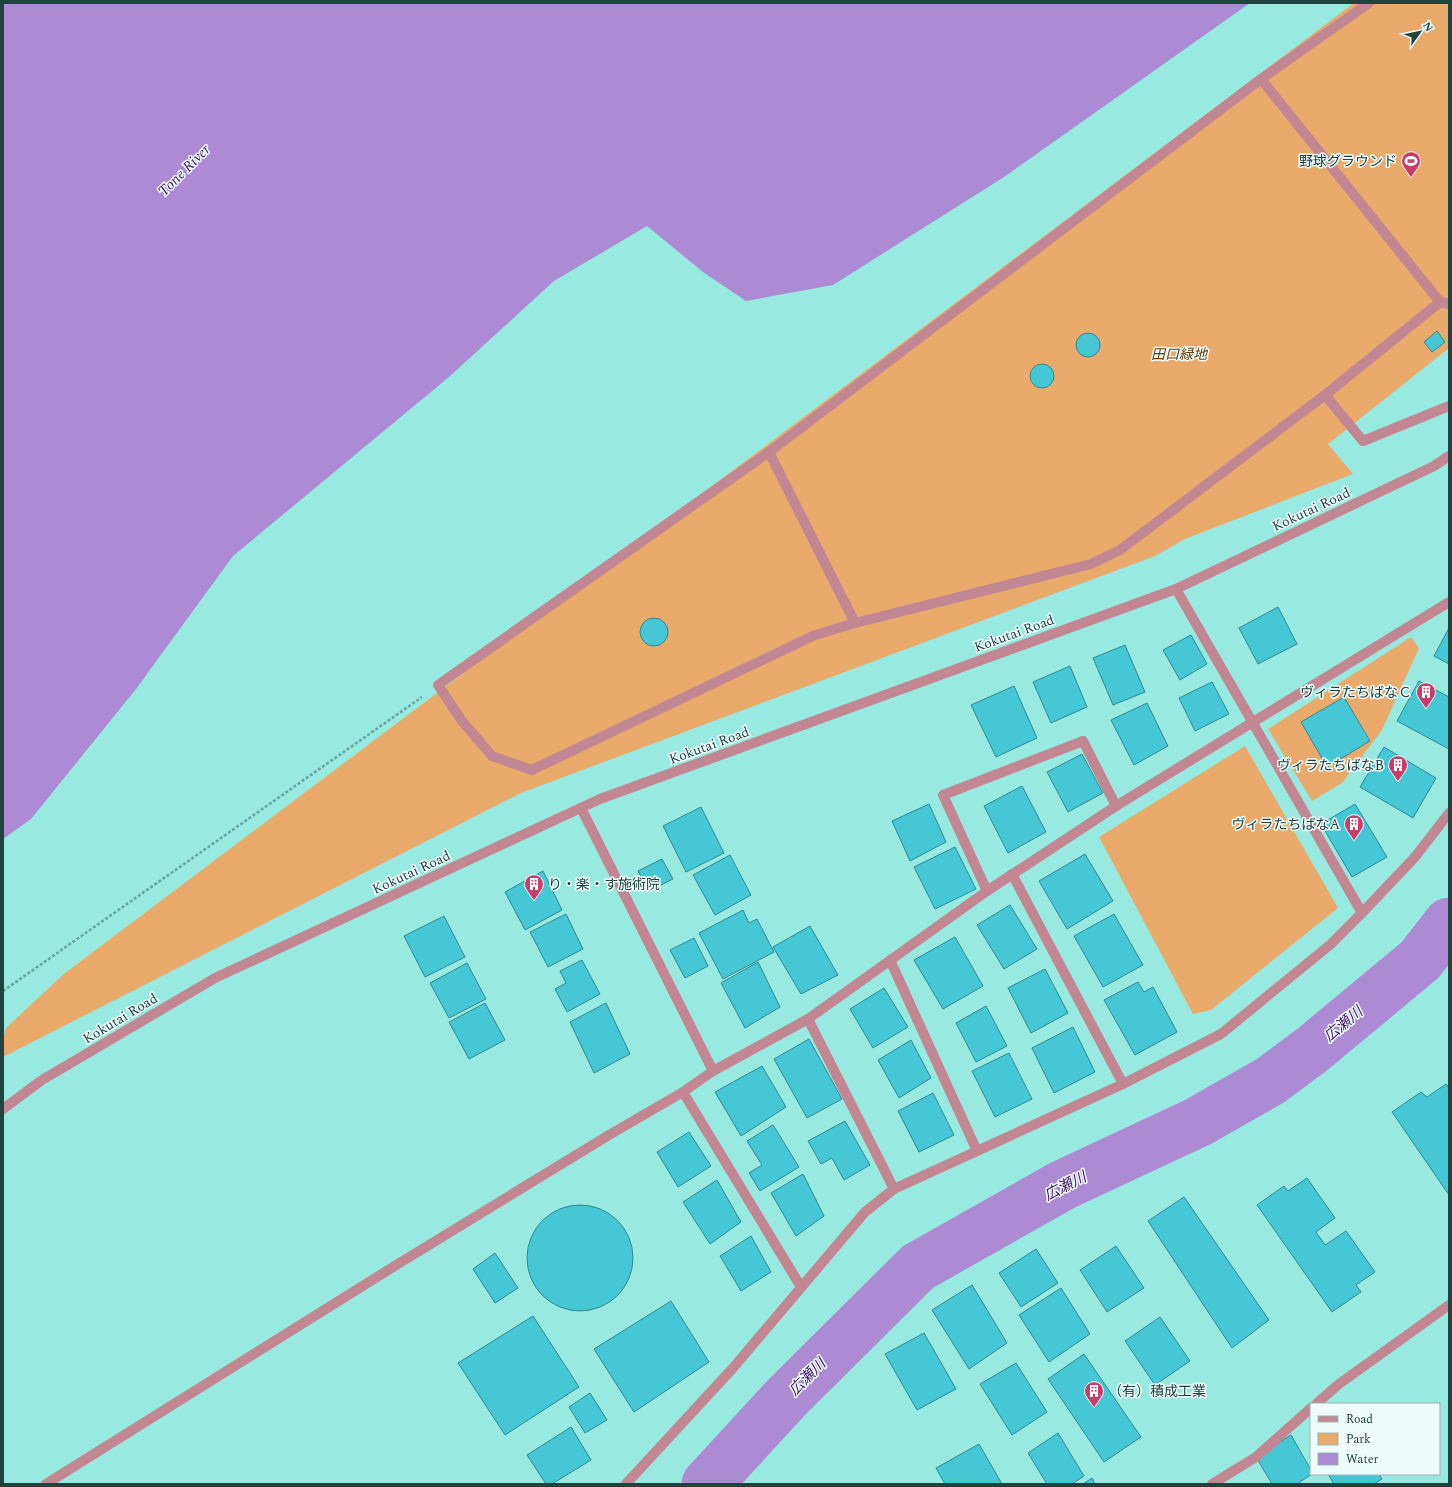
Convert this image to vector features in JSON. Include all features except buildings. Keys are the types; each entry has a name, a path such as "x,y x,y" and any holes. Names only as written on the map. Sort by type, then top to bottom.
{"street":[{"path":"1261,79 1444,303 1120,550 1091,564 855,623 815,635 532,770 492,756 462,722 438,685 769,452 1261,79 1369,3"},
{"path":"1325,395 1363,441 1449,406"},
{"path":"769,452 855,623"},
{"name":"Kokutai Road","path":"3,1109 42,1080 215,978 581,808 1176,589 1434,466 1449,456"},
{"path":"1176,589 1362,913"},
{"path":"46,1484 400,1263 609,1135 683,1092 713,1070 808,1018 987,890 1116,806 1449,602"},
{"path":"987,890 943,795 1083,741 1116,806"},
{"path":"581,808 713,1070"},
{"path":"626,1484 733,1368 865,1212 894,1189 1031,1128 1124,1084 1221,1034 1331,944 1415,857 1449,813"},
{"path":"1012,874 1124,1084"},
{"path":"890,960 977,1151"},
{"path":"808,1018 894,1189"},
{"path":"683,1092 801,1287"},
{"path":"1317,1403 1339,1384 1449,1305"},
{"path":"1212,1484 1256,1457 1310,1409"}],"path":[{"path":"3,991 438,685"}],"green space":[{"name":"田口緑地","path":"1354,3 1449,3 1449,348 1328,444 1353,474 1185,539 1155,556 521,793 3,1057 3,1039 6,1028 65,973"},
{"path":"1411,637 1419,648 1382,730 1342,783 1312,801 1268,729"},
{"path":"1245,746 1338,908 1211,1010 1193,1014 1099,837"}],"water":[{"name":"Tone River","path":"3,3 1250,3 1004,177 833,285 746,301 703,272 647,226 554,281 449,377 233,556 136,689 31,819 3,839"}],"waterway":[{"name":"広瀬川","path":"707,1484 786,1398 918,1267 1063,1185 1198,1122 1270,1081 1313,1049 1420,960 1449,923"}],"place":[{"name":"野球グラウンド","path":"1411,178"},
{"name":"ヴィラたちばなＣ","path":"1426,709"},
{"name":"ヴィラたちばなB","path":"1398,782"},
{"name":"ヴィラたちばなA","path":"1354,841"},
{"name":"り・楽・す施術院","path":"534,901"},
{"name":"（有）積成工業","path":"1094,1408"}]}
